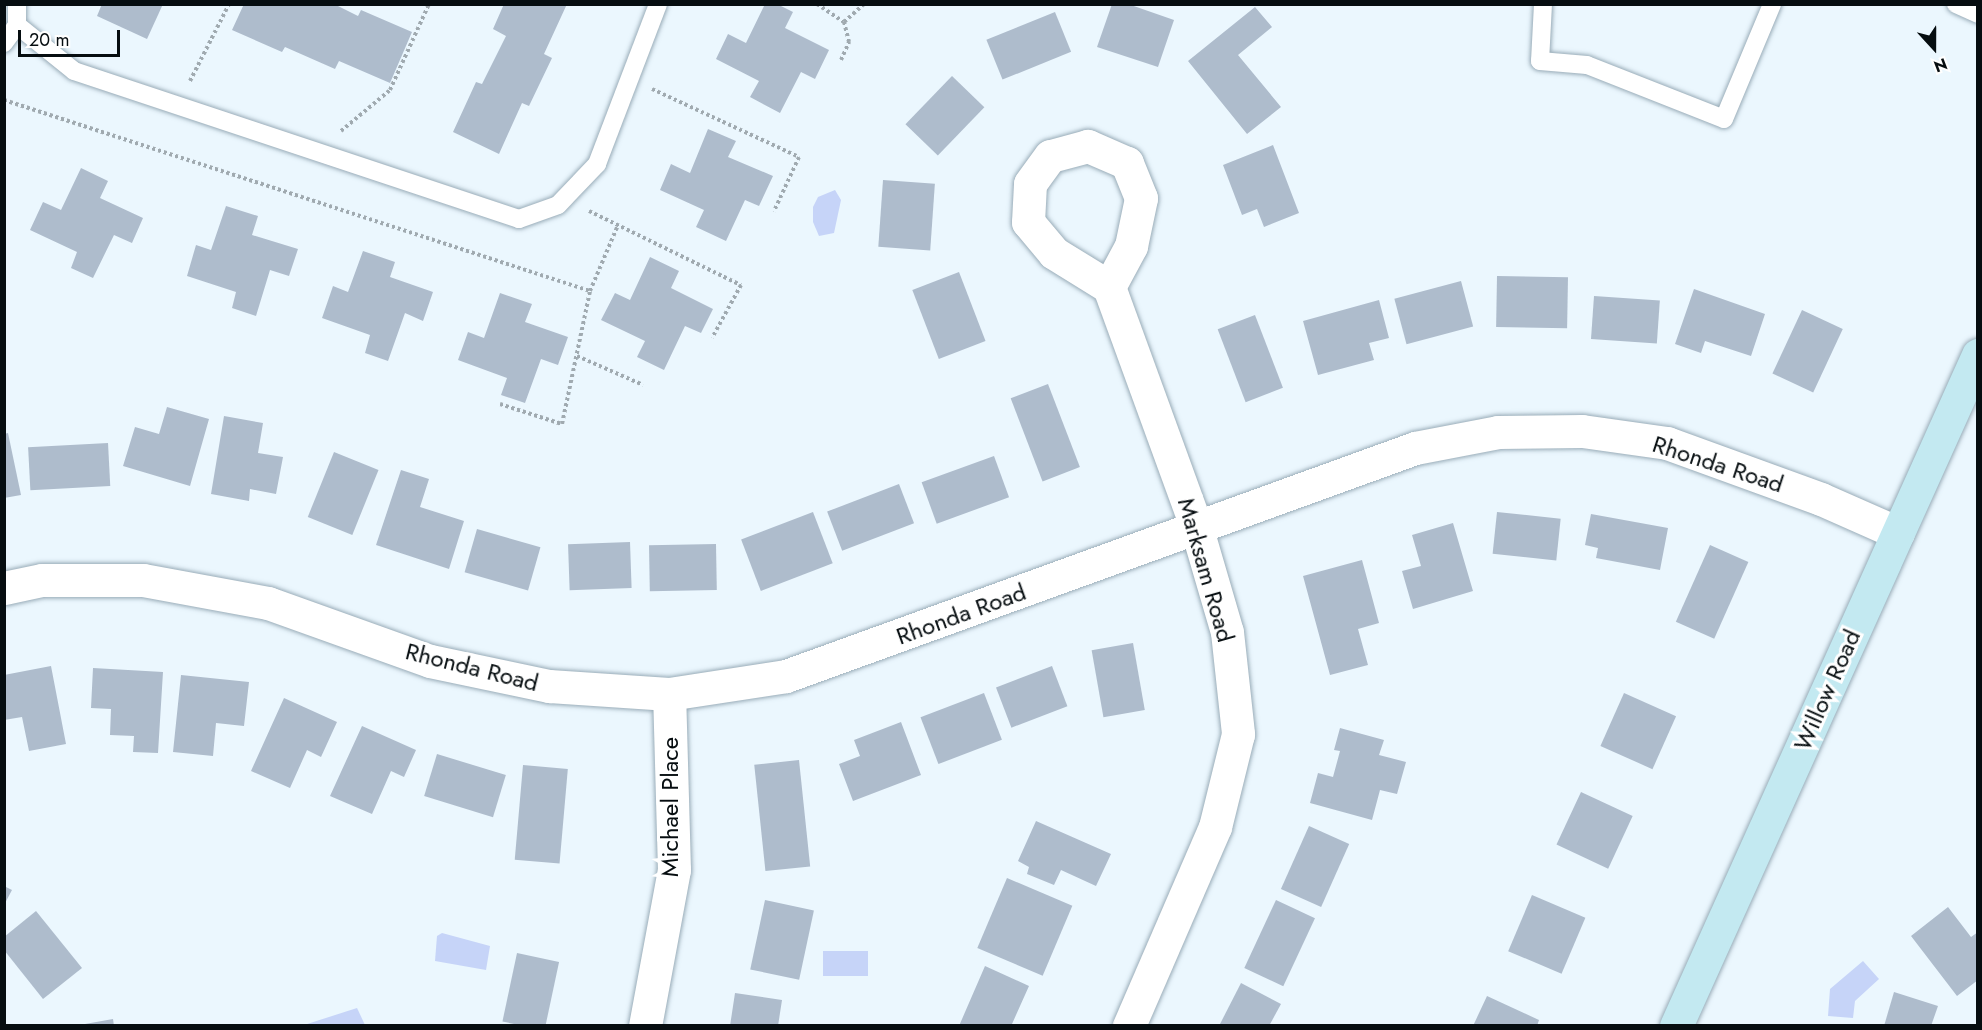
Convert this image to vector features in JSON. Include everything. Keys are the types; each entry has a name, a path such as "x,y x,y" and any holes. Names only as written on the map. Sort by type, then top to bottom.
{"main road":[{"name":"Willow Road","path":"1676,1026 1977,355"}],"street":[{"name":"Marksam Road","path":"1109,287 1196,526 1227,632 1238,734 1215,827 1129,1026"},
{"name":"Rhonda Road","path":"4,588 42,580 143,580 268,603 441,663 549,686 669,694 786,676 924,629 1196,526 1415,448 1498,432 1582,431 1667,443 1898,533"},
{"name":"Michael Place","path":"645,1026 674,870 669,694"}],"lane":[{"path":"4,43 18,25 17,4"},
{"path":"18,25 74,71 519,219 558,205 597,164 658,4"},
{"path":"1543,4 1540,61 1587,65 1724,119 1772,4"},
{"path":"1956,4 1977,14"}],"path":[{"path":"178,106 229,4"},
{"path":"316,152 390,90 429,4"},
{"path":"817,4 844,22 849,42 841,60"},
{"path":"844,22 864,4"},
{"path":"629,79 799,157 774,210"},
{"path":"4,100 590,291"},
{"path":"564,199 741,285 712,338"},
{"path":"500,404 562,424 590,291 618,225"},
{"path":"577,356 643,386"}],"water":[{"path":"835,190 841,200 834,233 819,236 813,222 813,207 818,197"},
{"path":"442,933 490,946 486,970 435,961 437,936"},
{"path":"823,951 868,951 868,976 823,976"},
{"path":"1863,961 1879,979 1855,1001 1853,1018 1828,1016 1830,989"},
{"path":"357,1008 365,1025 304,1025"}],"building":[{"path":"102,4 163,4 147,39 97,16"},
{"path":"244,4 334,4 358,16 361,10 412,32 390,83 339,61 335,69 285,47 282,52 232,30"},
{"path":"504,4 567,4 544,54 552,58 529,106 522,103 499,154 453,132 476,82 482,84 506,36 493,29"},
{"path":"765,4 777,4 793,12 785,28 829,50 815,79 801,72 780,113 750,97 759,81 716,59 728,34 746,43"},
{"path":"1112,4 1128,4 1174,20 1158,67 1097,47"},
{"path":"1255,7 1272,27 1238,55 1281,107 1247,134 1188,61"},
{"path":"1055,12 1071,52 1002,80 986,40"},
{"path":"952,76 984,107 938,155 905,124"},
{"path":"708,129 736,141 728,157 773,176 759,206 745,200 726,241 696,227 704,210 660,190 671,164 690,173"},
{"path":"1273,145 1299,213 1264,227 1257,209 1242,215 1223,165"},
{"path":"81,168 108,181 100,198 143,218 132,243 114,235 93,278 71,268 77,252 30,230 43,202 61,210"},
{"path":"883,180 935,184 930,250 878,247"},
{"path":"226,206 258,216 252,235 298,249 289,276 270,270 256,316 232,308 236,292 187,276 196,245 211,250"},
{"path":"363,251 395,262 390,277 433,292 423,321 405,313 388,361 365,353 370,335 322,318 333,286 348,292"},
{"path":"650,257 679,271 671,288 713,309 701,333 685,326 664,370 637,357 645,341 601,320 615,293 630,300"},
{"path":"959,272 986,341 939,359 912,290"},
{"path":"1497,276 1568,277 1567,328 1496,327"},
{"path":"1461,281 1473,326 1407,344 1394,299"},
{"path":"1694,289 1765,314 1751,356 1705,341 1701,353 1675,344"},
{"path":"500,293 532,304 525,322 568,337 558,365 541,359 525,403 501,395 507,378 458,360 468,332 484,338"},
{"path":"1594,296 1660,301 1657,343 1591,339"},
{"path":"1379,300 1389,338 1369,343 1374,360 1318,375 1303,321"},
{"path":"1802,310 1843,329 1813,392 1772,373"},
{"path":"1255,315 1283,388 1246,402 1218,329"},
{"path":"1048,384 1080,467 1043,481 1011,398"},
{"path":"167,407 209,419 190,486 123,466 135,427 159,434"},
{"path":"224,416 263,423 258,453 283,457 276,494 250,489 249,501 211,494"},
{"path":"8,433 21,495 4,498 4,434"},
{"path":"108,443 110,486 30,490 28,447"},
{"path":"334,452 379,470 352,535 308,517"},
{"path":"994,456 1009,497 937,524 922,482"},
{"path":"401,470 429,479 420,507 464,521 449,569 376,545"},
{"path":"899,484 914,523 842,551 827,512"},
{"path":"813,512 833,563 761,591 741,540"},
{"path":"1497,512 1561,519 1556,560 1493,554"},
{"path":"1591,514 1668,528 1660,570 1596,558 1598,548 1585,545"},
{"path":"1453,523 1473,591 1413,609 1402,571 1421,566 1412,535"},
{"path":"477,529 540,547 528,590 465,572"},
{"path":"630,542 632,588 570,590 568,544"},
{"path":"716,544 717,590 650,591 649,545"},
{"path":"1710,545 1748,562 1714,639 1676,622"},
{"path":"1362,560 1379,623 1358,629 1368,665 1330,675 1303,576"},
{"path":"1133,643 1145,710 1103,717 1092,650"},
{"path":"51,666 66,744 29,751 22,717 4,720 4,675"},
{"path":"1052,666 1067,706 1011,728 996,688"},
{"path":"93,668 163,672 158,753 133,752 134,736 110,735 111,709 91,708"},
{"path":"181,675 249,682 244,726 216,723 213,756 173,752"},
{"path":"984,693 1002,740 938,764 921,717"},
{"path":"1624,693 1676,716 1652,769 1600,746"},
{"path":"284,698 337,722 321,757 307,750 290,788 251,771"},
{"path":"901,722 921,775 853,801 839,764 860,756 854,740"},
{"path":"362,726 416,750 404,777 391,771 372,814 330,796"},
{"path":"1340,728 1384,740 1379,755 1406,762 1397,794 1380,790 1372,820 1310,803 1318,773 1333,777 1340,751 1334,750"},
{"path":"437,754 506,775 493,817 424,796"},
{"path":"799,760 810,866 765,871 754,765"},
{"path":"523,765 568,769 560,864 515,860"},
{"path":"1581,792 1633,816 1608,869 1556,845"},
{"path":"1036,821 1111,854 1096,886 1061,870 1054,885 1027,874 1029,867 1018,861"},
{"path":"1309,826 1349,844 1321,907 1281,889"},
{"path":"1007,878 1072,906 1043,976 977,948"},
{"path":"4,886 12,890 4,905"},
{"path":"1532,895 1585,918 1562,974 1508,951"},
{"path":"765,900 814,910 799,980 750,969"},
{"path":"1276,900 1315,918 1283,986 1244,968"},
{"path":"1948,907 1971,937 1978,932 1978,980 1957,996 1911,936"},
{"path":"36,911 82,968 43,999 4,950 4,937"},
{"path":"517,953 559,962 545,1026 524,1026 502,1021"},
{"path":"985,966 1029,986 1012,1024 1017,1026 959,1026"},
{"path":"1241,983 1281,1004 1269,1026 1219,1026"},
{"path":"1894,992 1938,1006 1931,1026 1884,1026"},
{"path":"735,993 782,1000 778,1026 730,1026"},
{"path":"1487,996 1539,1020 1537,1026 1473,1026"},
{"path":"113,1019 114,1026 86,1026 85,1024"}]}
